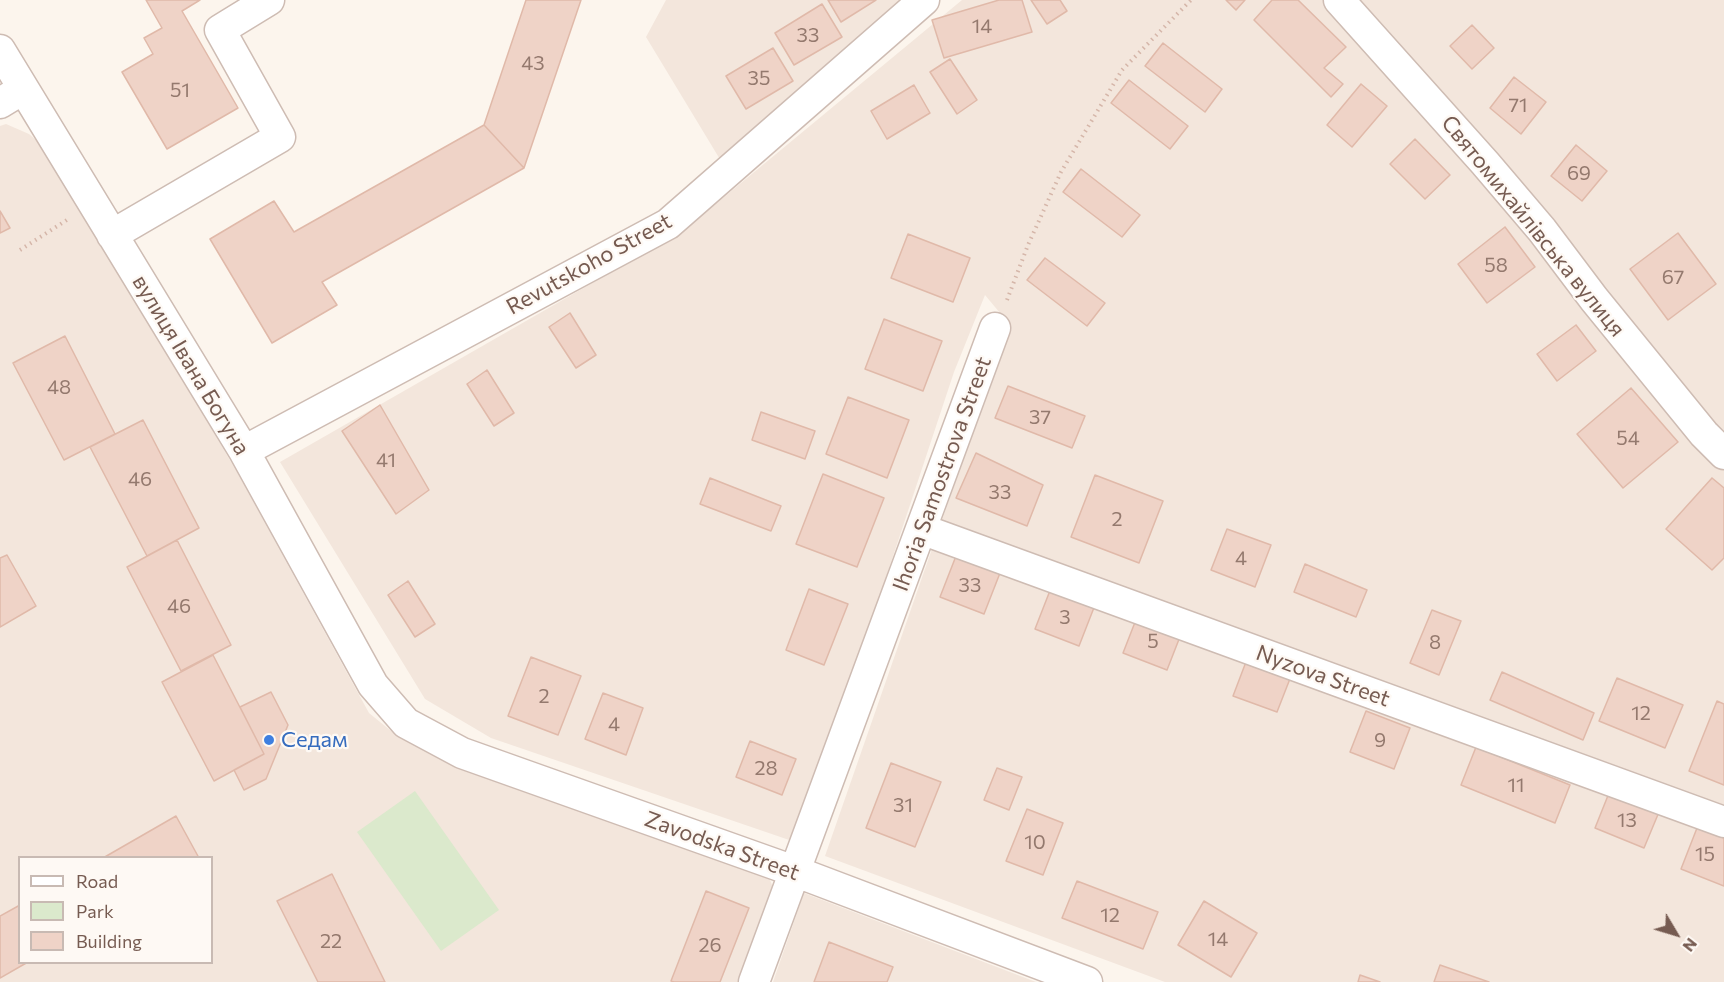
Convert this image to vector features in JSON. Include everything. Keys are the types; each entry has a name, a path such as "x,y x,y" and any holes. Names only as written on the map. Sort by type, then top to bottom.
{"street":[{"path":"112,235 280,137 220,30 269,0"},
{"name":"Revutskoho Street","path":"244,451 668,224 924,0"},
{"name":"Святомихайлівська вулиця","path":"1339,0 1542,230 1594,299 1704,435 1724,454"},
{"name":"вулиця Івана Богуна","path":"0,50 12,96 112,235 244,451 373,686"},
{"name":"Ihoria Samostrova Street","path":"754,982 995,328"},
{"name":"Nyzova Street","path":"921,529 1724,822"},
{"name":"Zavodska Street","path":"373,686 406,723 462,753 794,871 1087,982"}],"path":[{"name":"Ihoria Samostrova Street","path":"995,328 1028,245 1062,172 1122,70 1191,0"},
{"path":"20,250 76,214"}],"shaded area":[{"path":"666,0 906,0 721,161 646,37"},
{"path":"962,0 1724,0 1724,982 1165,982 825,856 1010,325 985,295 954,372 798,843 491,738 425,699 280,462 683,231"},
{"path":"6,124 29,134 51,153 238,474 369,713 396,735 477,774 768,875 776,895 744,982 0,982 0,126"},
{"path":"804,893 1036,982 773,982"}],"green space":[{"path":"415,791 499,910 441,951 357,832"}],"building":[{"path":"146,0 200,0 182,11 238,108 167,149 122,72 153,54 144,38 162,28"},
{"path":"526,0 581,0 524,168 484,125"},
{"path":"828,0 876,0 841,22"},
{"path":"999,0 1022,0 1032,32 944,58 932,20"},
{"path":"1031,0 1060,0 1067,11 1047,24"},
{"path":"1226,0 1245,0 1236,10"},
{"path":"1272,0 1298,0 1346,47 1324,68 1343,84 1331,97 1254,20"},
{"path":"822,4 842,37 794,65 775,33"},
{"path":"1472,25 1494,48 1472,69 1450,46"},
{"path":"1163,43 1222,89 1205,112 1145,66"},
{"path":"773,48 793,81 746,109 726,76"},
{"path":"950,59 977,100 957,114 930,72"},
{"path":"1514,77 1546,102 1521,134 1490,108"},
{"path":"1129,80 1188,126 1170,149 1111,103"},
{"path":"1361,84 1387,106 1352,147 1327,125"},
{"path":"914,85 930,113 887,139 871,111"},
{"path":"484,125 524,168 322,282 337,305 272,343 210,239 274,201 294,232"},
{"path":"1415,139 1450,175 1425,199 1390,164"},
{"path":"1576,145 1607,171 1582,201 1551,176"},
{"path":"1081,169 1140,215 1122,237 1063,192"},
{"path":"0,211 10,228 0,233"},
{"path":"1505,227 1535,267 1487,303 1458,264"},
{"path":"1678,233 1716,284 1668,320 1630,269"},
{"path":"908,234 970,258 953,302 891,278"},
{"path":"1045,258 1105,303 1087,326 1027,280"},
{"path":"570,313 596,355 576,368 549,327"},
{"path":"884,319 942,341 923,391 865,369"},
{"path":"1576,325 1596,351 1557,381 1537,354"},
{"path":"65,336 115,434 64,460 13,363"},
{"path":"487,370 514,413 494,426 467,384"},
{"path":"1008,386 1085,416 1072,448 995,418"},
{"path":"1631,388 1678,442 1623,488 1577,434"},
{"path":"848,397 909,420 887,478 826,454"},
{"path":"380,405 429,490 396,514 342,431"},
{"path":"761,412 815,431 805,459 752,440"},
{"path":"143,420 199,528 147,556 90,447"},
{"path":"976,453 1043,485 1027,526 956,498"},
{"path":"823,474 884,498 857,567 796,544"},
{"path":"1095,475 1163,501 1139,563 1071,537"},
{"path":"710,478 781,506 771,531 700,504"},
{"path":"1712,478 1724,488 1724,558 1712,570 1666,529"},
{"path":"1227,529 1271,545 1255,587 1211,570"},
{"path":"177,540 231,645 181,671 127,567"},
{"path":"7,555 36,606 0,627 0,558"},
{"path":"956,556 1000,573 984,614 940,597"},
{"path":"1305,564 1367,590 1356,617 1294,592"},
{"path":"408,581 435,624 415,637 388,595"},
{"path":"1051,588 1095,605 1079,646 1035,629"},
{"path":"809,589 848,604 824,665 786,650"},
{"path":"1432,610 1461,621 1439,675 1410,663"},
{"path":"1139,612 1183,629 1167,670 1123,653"},
{"path":"1249,654 1293,671 1277,712 1233,696"},
{"path":"213,655 264,754 214,781 162,682"},
{"path":"531,657 581,676 558,735 508,716"},
{"path":"1502,672 1594,713 1583,740 1490,700"},
{"path":"1617,678 1683,705 1665,748 1599,721"},
{"name":"Седам","path":"271,692 288,725 266,779 244,790 234,770 264,754 240,707"},
{"path":"603,693 643,708 626,755 585,739"},
{"path":"1717,701 1724,704 1724,785 1689,771"},
{"path":"1366,711 1410,728 1394,769 1350,752"},
{"path":"750,741 796,759 782,795 736,777"},
{"path":"1476,747 1570,785 1555,823 1461,785"},
{"path":"891,763 941,782 915,847 866,828"},
{"path":"997,768 1022,777 1009,810 984,800"},
{"path":"1609,793 1659,812 1644,848 1595,828"},
{"path":"1027,809 1063,823 1043,875 1006,861"},
{"path":"176,816 198,856 106,856"},
{"path":"1697,828 1724,838 1724,886 1681,869"},
{"path":"332,874 385,982 318,982 277,901"},
{"path":"1077,881 1158,912 1143,949 1062,918"},
{"path":"706,891 749,908 720,982 671,981"},
{"path":"1204,901 1257,933 1231,977 1178,945"},
{"path":"18,906 18,964 24,964 0,978 0,916"},
{"path":"829,942 893,967 887,982 814,982"},
{"path":"1440,965 1489,982 1434,982"},
{"path":"1360,975 1380,982 1358,982"}],"place":[{"name":"Седам","path":"269,740"}]}
